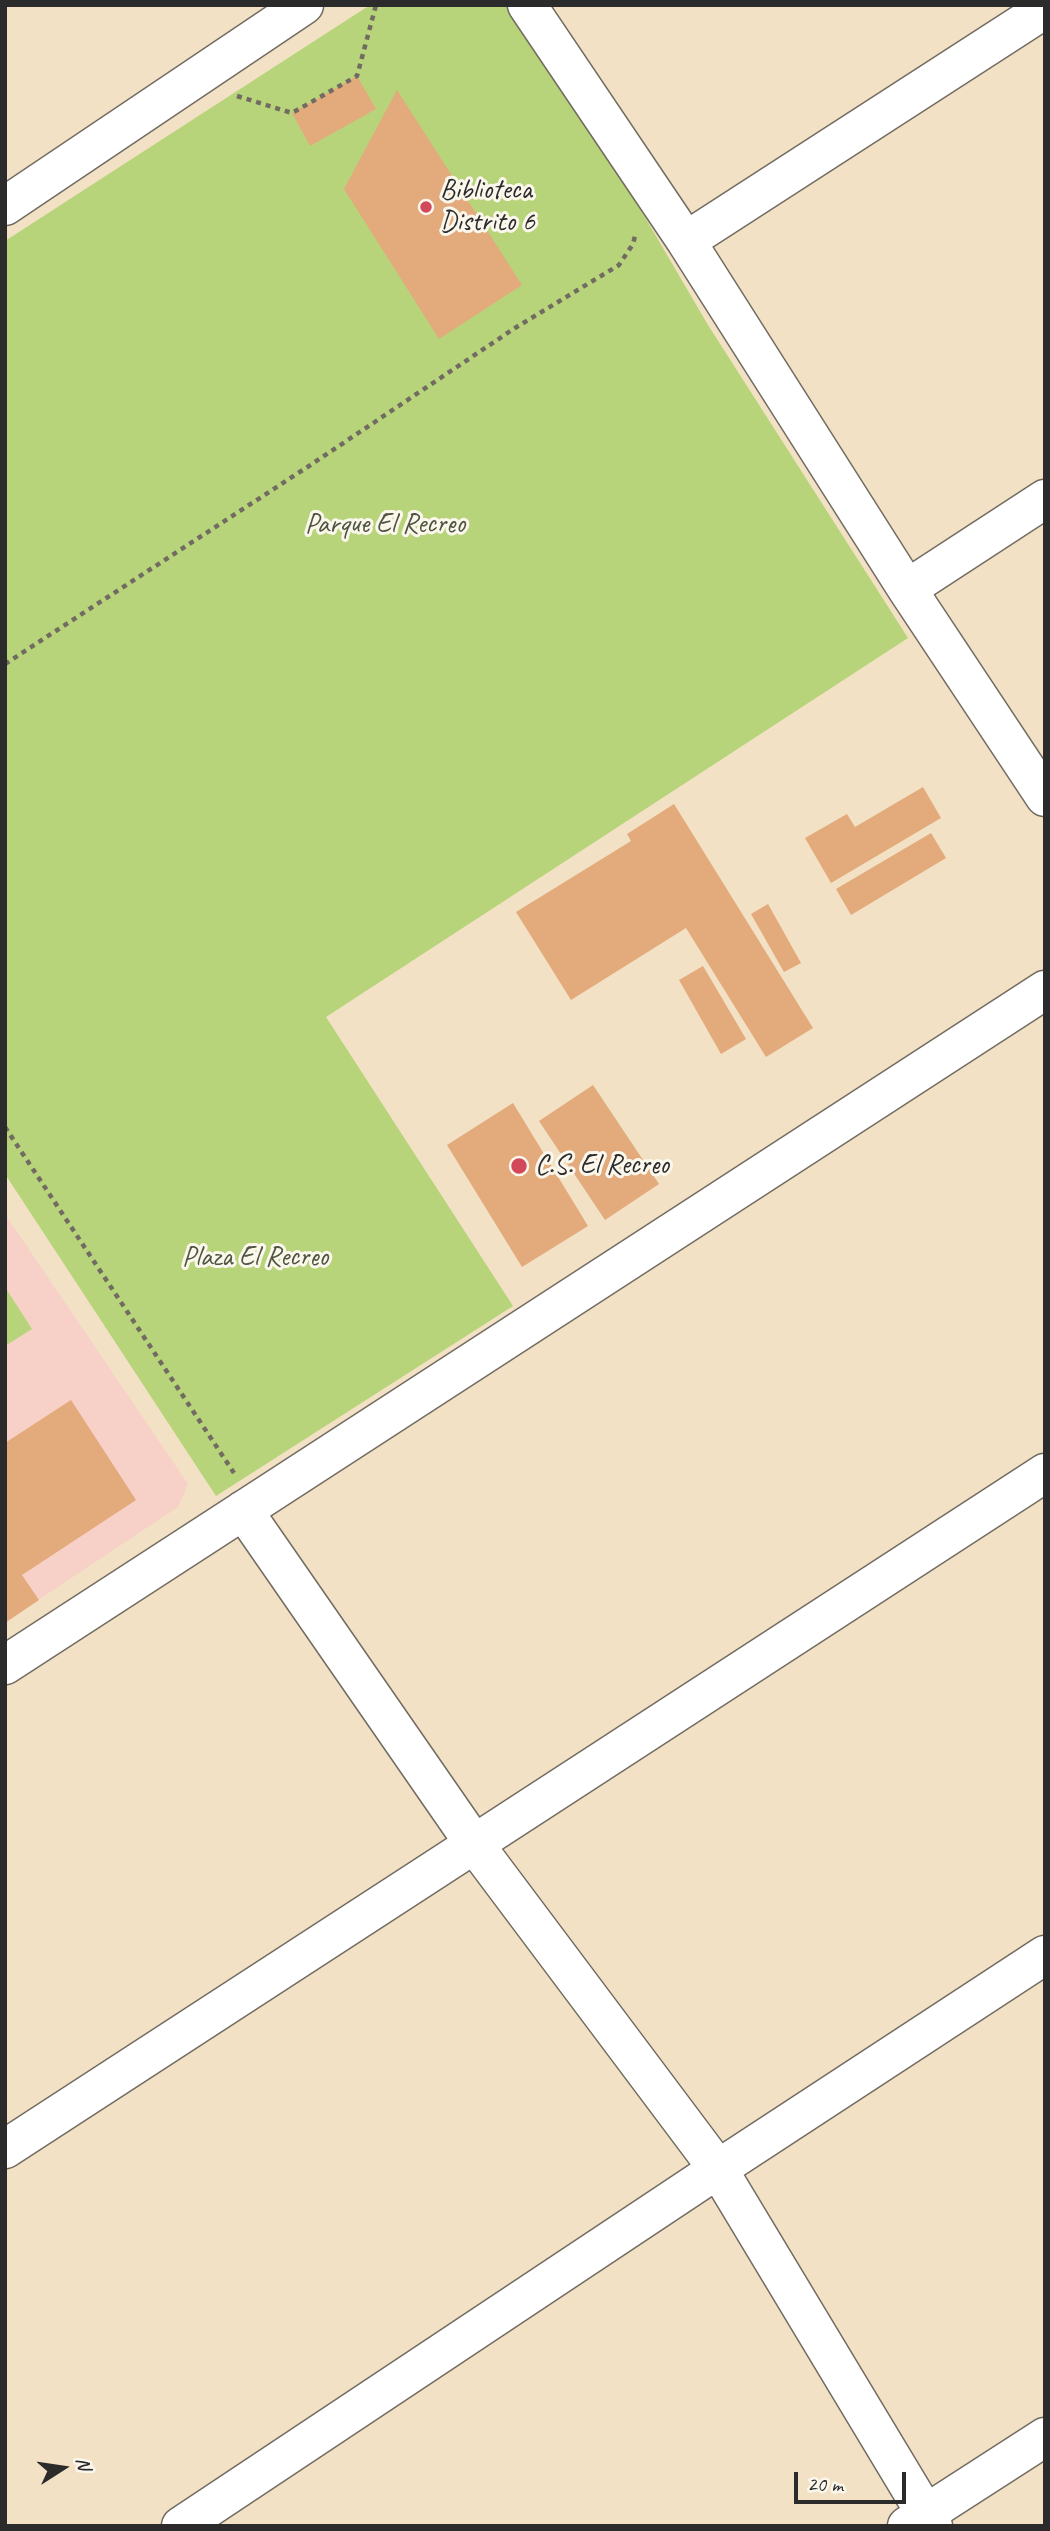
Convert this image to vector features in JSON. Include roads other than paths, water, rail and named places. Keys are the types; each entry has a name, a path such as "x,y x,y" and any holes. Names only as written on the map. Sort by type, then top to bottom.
{"street":[{"path":"5,206 304,5"},
{"path":"527,5 686,241 907,589 1045,797"},
{"path":"686,241 1045,9"},
{"path":"907,589 1045,499"},
{"path":"5,1665 1045,990"},
{"path":"5,2149 1045,1473"},
{"path":"243,1510 475,1845 718,2169 922,2522 1045,2437"},
{"path":"181,2526 1045,1955"}],"place":[{"name":"Biblioteca Distrito 6","path":"426,207"},
{"name":"C.S. El Recreo","path":"519,1166"}],"park label":[{"name":"Parque El Recreo","path":"385,525"},
{"name":"Plaza El Recreo","path":"255,1258"}]}
